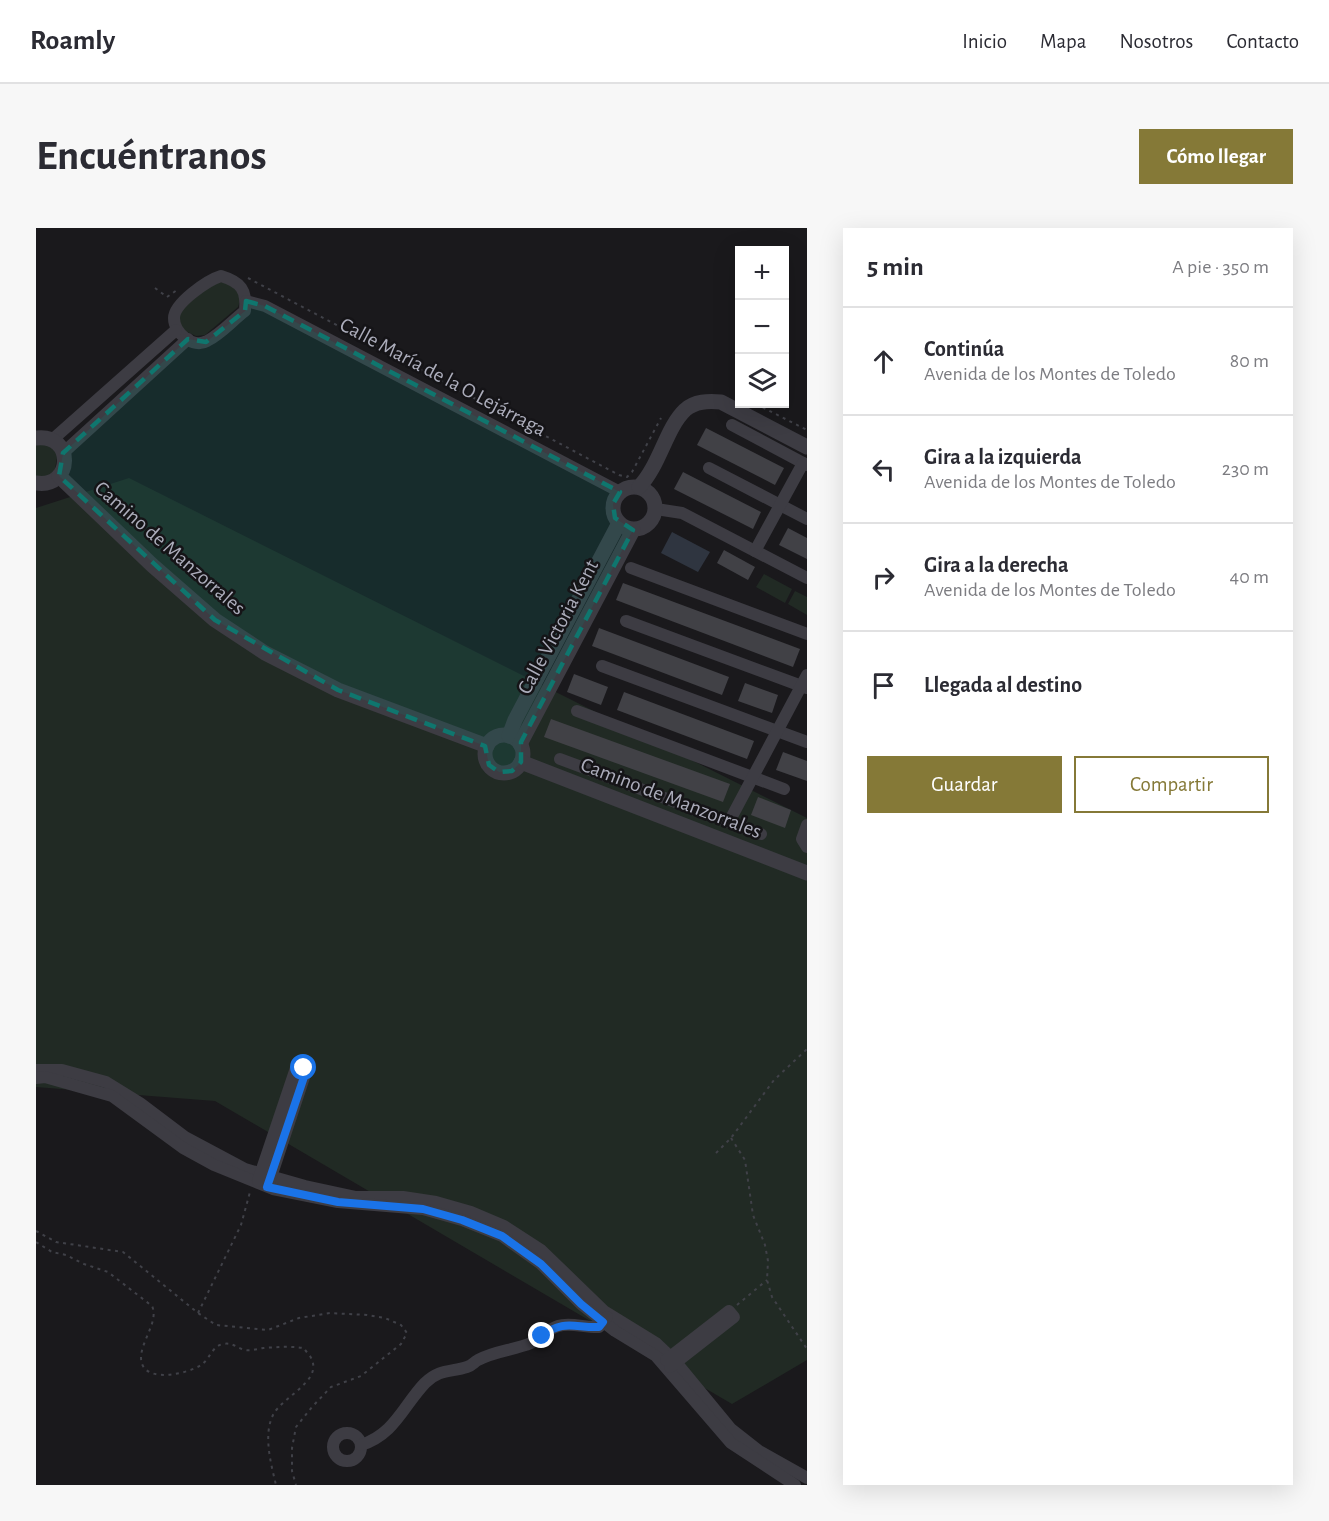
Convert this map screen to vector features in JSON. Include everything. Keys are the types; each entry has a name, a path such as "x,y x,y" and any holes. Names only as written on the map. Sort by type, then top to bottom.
{"street":[{"path":"223,272 236,281 243,290 246,301 245,311 206,342 194,342 176,330 174,317 177,307 223,272"},
{"path":"174,293 184,301"},
{"name":"Calle María de la O Lejárraga","path":"246,301 265,306 620,492"},
{"path":"52,440 176,330"},
{"path":"63,453 188,339"},
{"path":"644,490 674,426 685,410 698,403 721,402 807,447"},
{"path":"732,425 805,464 755,551"},
{"path":"36,438 52,440 63,453 64,465 59,476 46,483 36,483"},
{"path":"709,468 807,519"},
{"name":"Camino de Manzorrales","path":"59,476 152,565 215,620 265,653 338,690 487,746"},
{"path":"626,489 644,490 654,498 656,509 651,522 640,529 633,530 619,523 613,511 613,504 620,492 626,489"},
{"path":"656,509 682,513 807,578"},
{"name":"Calle Victoria Kent","path":"514,740 515,720 619,523"},
{"name":"Calle Victoria Kent","path":"514,740 633,530"},
{"path":"631,568 807,634"},
{"path":"626,621 805,683 729,822"},
{"path":"602,666 807,742"},
{"path":"577,711 784,789"},
{"path":"496,737 514,740 523,753 521,762 512,771 493,770 486,759 487,746 496,737"},
{"path":"560,759 760,834"},
{"name":"Camino de Manzorrales","path":"521,762 807,873"},
{"path":"807,825 802,839 807,847"},
{"path":"300,1066 306,1071 262,1180 296,1068 300,1066"},
{"path":"36,1070 62,1070 106,1082 140,1103 185,1137 262,1180"},
{"path":"36,1078 56,1079 112,1096 183,1148 214,1165 338,1202 423,1209 462,1220 502,1236 541,1264 581,1304 606,1318 656,1356 669,1363 731,1428 759,1451 807,1478"},
{"path":"669,1363 734,1317 729,1311"},
{"path":"361,1445 384,1432 402,1416 426,1382 443,1370 470,1366 478,1360 532,1342 558,1326 566,1324 584,1328 599,1327 606,1318"},
{"path":"669,1363 731,1443 795,1485"}],"path":[{"path":"223,272 234,270 619,475 627,477 632,472 661,418"},
{"path":"155,288 167,297 174,293"},
{"path":"764,408 807,430"},
{"path":"716,1153 731,1138 774,1080 807,1049"},
{"path":"731,1138 745,1160 753,1215 765,1245 768,1261 767,1280 772,1297 807,1349"},
{"path":"198,1313 262,1180"},
{"path":"36,1231 56,1242 123,1252 216,1325 268,1330 299,1318 330,1313 385,1318 401,1325 407,1333 401,1344 361,1376 331,1387 296,1427 292,1449 292,1471 296,1485"},
{"path":"36,1242 52,1252 66,1255 108,1272 152,1306 153,1314 142,1360 146,1370 151,1372 167,1375 193,1370 202,1365 216,1347 222,1344 231,1343 245,1350 289,1346 304,1348 313,1361 312,1372 307,1383 289,1396 273,1415 268,1441 276,1485"},
{"path":"729,1311 767,1280"}],"highlighted area":[{"path":"246,301 265,306 620,492 613,504 615,518 633,530 521,742 521,762 512,771 499,772 489,765 485,746 338,690 215,620 59,476 63,453 188,339 206,342 245,311"}],"shaded area":[{"path":"215,282 226,283 234,288 239,296 238,307 205,335 196,336 181,329 179,317 183,308"},
{"path":"43,442 58,452 54,474 36,478 36,443"},
{"path":"129,478 807,818 807,1360 732,1404 215,1101 36,1087 36,508"},
{"path":"672,532 710,552 698,572 661,553"},
{"path":"764,574 792,589 785,603 756,587"},
{"path":"795,591 807,597 807,615 788,604"}],"building":[{"path":"706,428 784,468 775,485 697,445"},
{"path":"683,472 761,512 753,529 674,489"},
{"path":"788,528 807,538 807,559 779,545"},
{"path":"724,550 755,567 748,580 717,563"},
{"path":"623,583 800,649 793,667 616,600"},
{"path":"599,628 729,677 722,695 592,646"},
{"path":"574,674 608,687 601,705 567,692"},
{"path":"745,683 778,695 772,713 738,701"},
{"path":"624,692 754,741 747,759 617,710"},
{"path":"551,719 730,784 723,802 544,737"},
{"path":"783,752 807,761 807,781 776,770"},
{"path":"758,797 791,810 785,828 751,815"}],"route":[{"path":"304,1068 306,1071 267,1187 338,1202 423,1209 462,1220 502,1236 541,1264 581,1304 603,1322 599,1327 584,1328 566,1324 550,1329 542,1336"}]}
